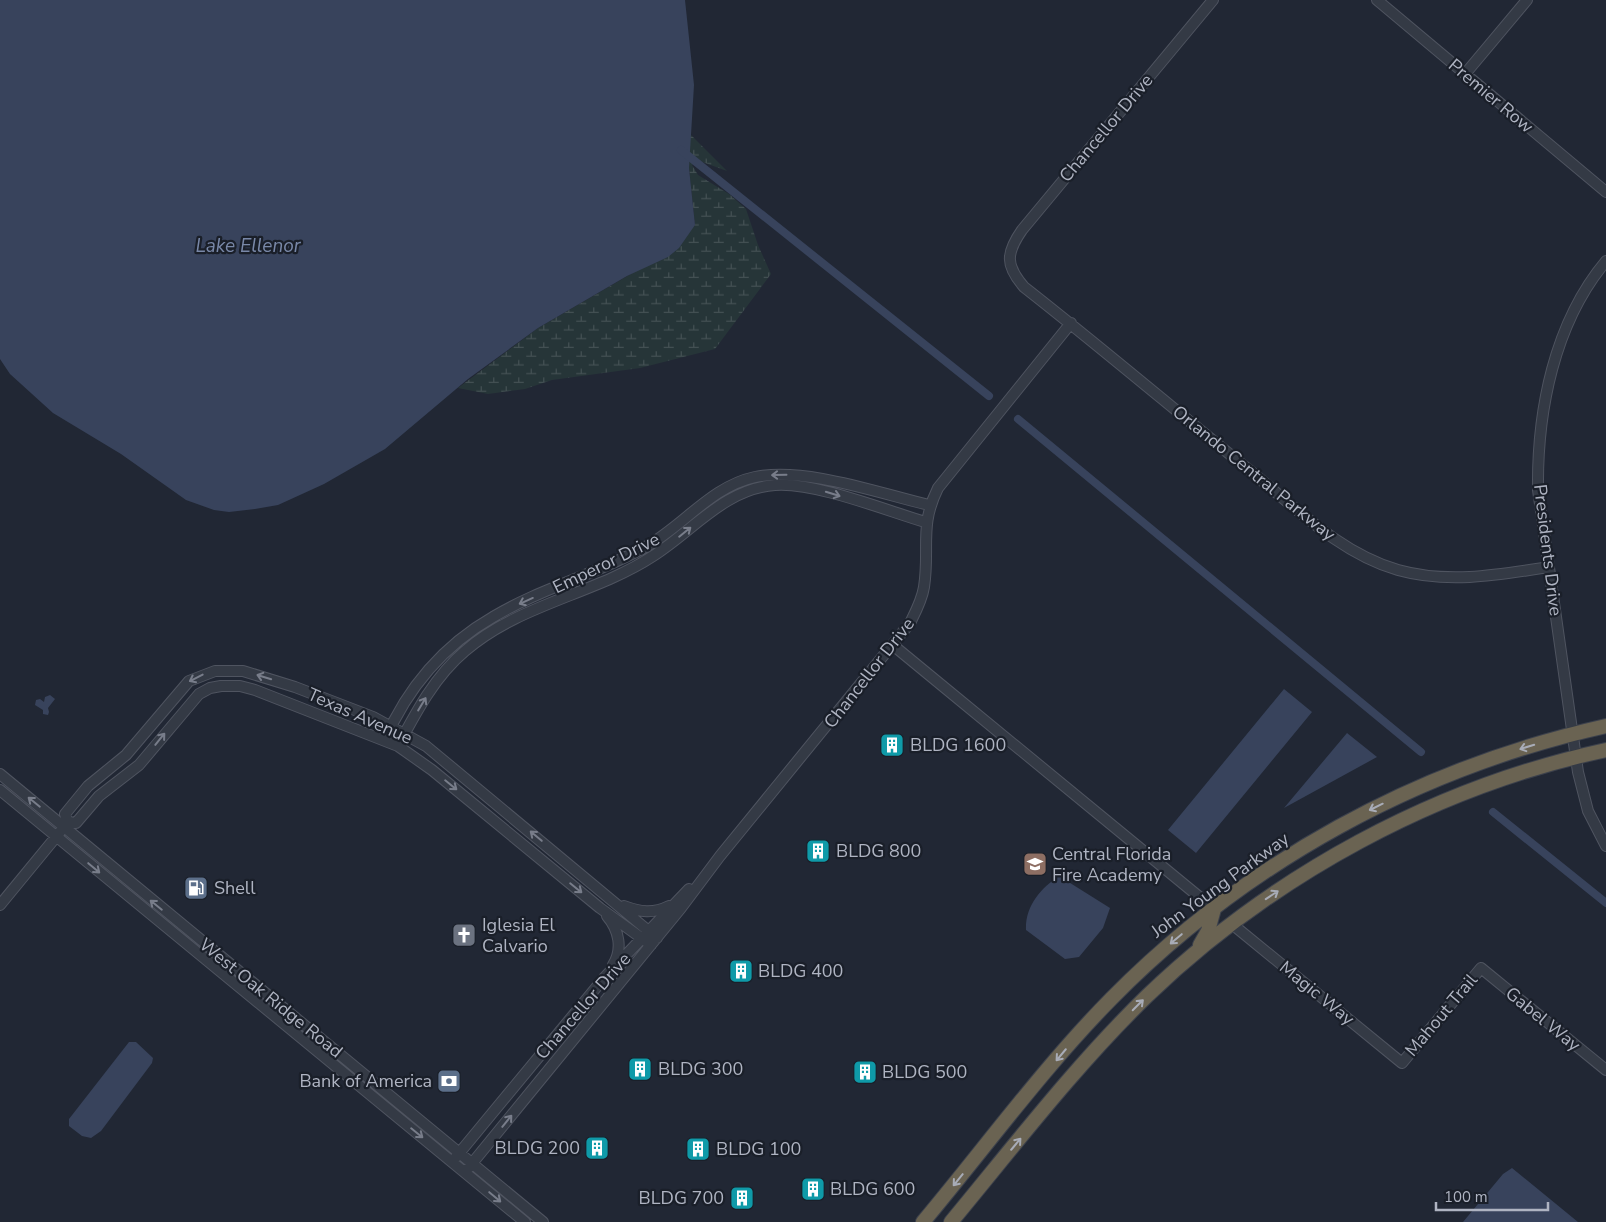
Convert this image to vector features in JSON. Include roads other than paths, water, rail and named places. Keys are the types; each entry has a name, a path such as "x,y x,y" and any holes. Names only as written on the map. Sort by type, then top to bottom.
{"highway":[{"name":"John Young Parkway","path":"923,1222 1086,1025 1156,956 1253,880 1319,838 1402,795 1502,754 1606,726"},
{"path":"951,1222 1101,1044 1147,996 1232,924 1310,870 1389,827 1453,797 1493,782 1606,750"},
{"path":"1232,924 1238,901 1253,880"},
{"path":"1196,953 1208,931 1214,909"}],"street":[{"name":"Chancellor Drive","path":"1009,261 1011,245 1022,230 1213,0"},
{"name":"Premier Row","path":"1377,0 1606,192"},
{"path":"1465,74 1527,0"},
{"name":"Orlando Central Parkway","path":"1009,261 1013,274 1024,287 1333,538 1365,557 1398,570 1433,577 1465,578 1548,567"},
{"name":"Presidents Drive","path":"1606,261 1583,293 1571,318 1554,366 1544,403 1538,455 1538,490 1576,757 1588,810 1606,846"},
{"name":"Chancellor Drive","path":"452,1162 604,978 649,938 720,856 894,646 919,606 924,587 925,522 929,505 951,468 1070,324"},
{"name":"Emperor Drive","path":"385,740 391,726 412,691 428,670 465,635 494,616 648,546 684,521 720,491 735,483 776,474 799,475 929,505"},
{"name":"Emperor Drive","path":"398,746 443,673 464,652 482,638 530,612 640,564 732,496 775,485 800,486 925,522"},
{"path":"894,646 1214,909"},
{"name":"Texas Avenue","path":"0,906 57,837 66,824 65,814 88,786 134,747 189,681 200,675 220,670 243,671 295,687 405,733 441,758 614,901 649,938"},
{"path":"240,686 243,671"},
{"name":"Texas Avenue","path":"66,824 76,823 99,796 124,779 188,705 210,688 240,686 290,703 398,746 432,770 600,908 649,938"},
{"path":"290,703 295,687"},
{"path":"176,695 188,705"},
{"path":"134,747 145,757"},
{"path":"432,770 441,758"},
{"name":"West Oak Ridge Road","path":"0,774 66,824 252,982 543,1222"},
{"path":"88,786 99,796"},
{"name":"West Oak Ridge Road","path":"0,790 524,1222"},
{"name":"Chancellor Drive","path":"465,1172 676,903 720,856"},
{"path":"614,901 646,912 660,910 676,903"},
{"path":"600,908 612,922 618,935 616,959 604,978"},
{"name":"Magic Way","path":"1232,924 1402,1063"},
{"name":"Mahout Trail","path":"1402,1063 1481,968"},
{"name":"Gabel Way","path":"1481,968 1606,1070"},
{"path":"224,976 232,973 244,983 252,982"}],"water":[{"name":"Lake Ellenor","path":"0,0 685,0 694,85 689,168 695,225 679,248 668,257 627,276 538,328 468,379 385,449 324,484 278,505 229,512 214,510 186,500 121,454 53,413 10,374 0,359"},
{"path":"1284,689 1312,712 1196,853 1168,830"},
{"path":"50,695 55,699 48,708 48,715 43,714 43,710 35,705 36,700 40,699 44,702 45,697"},
{"path":"1347,733 1377,757 1284,808"},
{"path":"1059,876 1110,908 1103,928 1079,957 1065,959 1026,930 1028,913 1035,898"},
{"path":"129,1042 136,1042 153,1058 152,1063 101,1131 91,1138 82,1136 69,1126 69,1119"},
{"path":"1512,1168 1578,1222 1463,1222 1503,1174"}],"waterway":[{"path":"681,150 989,396"},
{"path":"1018,419 1421,752"},
{"path":"1493,812 1606,903"}],"place":[{"name":"BLDG 1600","path":"892,745"},
{"name":"BLDG 800","path":"818,851"},
{"name":"Central Florida Fire Academy","path":"1035,864"},
{"name":"Shell","path":"196,888"},
{"name":"Iglesia El Calvario","path":"464,935"},
{"name":"BLDG 400","path":"741,971"},
{"name":"BLDG 300","path":"640,1069"},
{"name":"BLDG 500","path":"865,1072"},
{"name":"Bank of America","path":"449,1081"},
{"name":"BLDG 200","path":"597,1148"},
{"name":"BLDG 100","path":"698,1149"},
{"name":"BLDG 600","path":"813,1189"},
{"name":"BLDG 700","path":"742,1198"}]}
